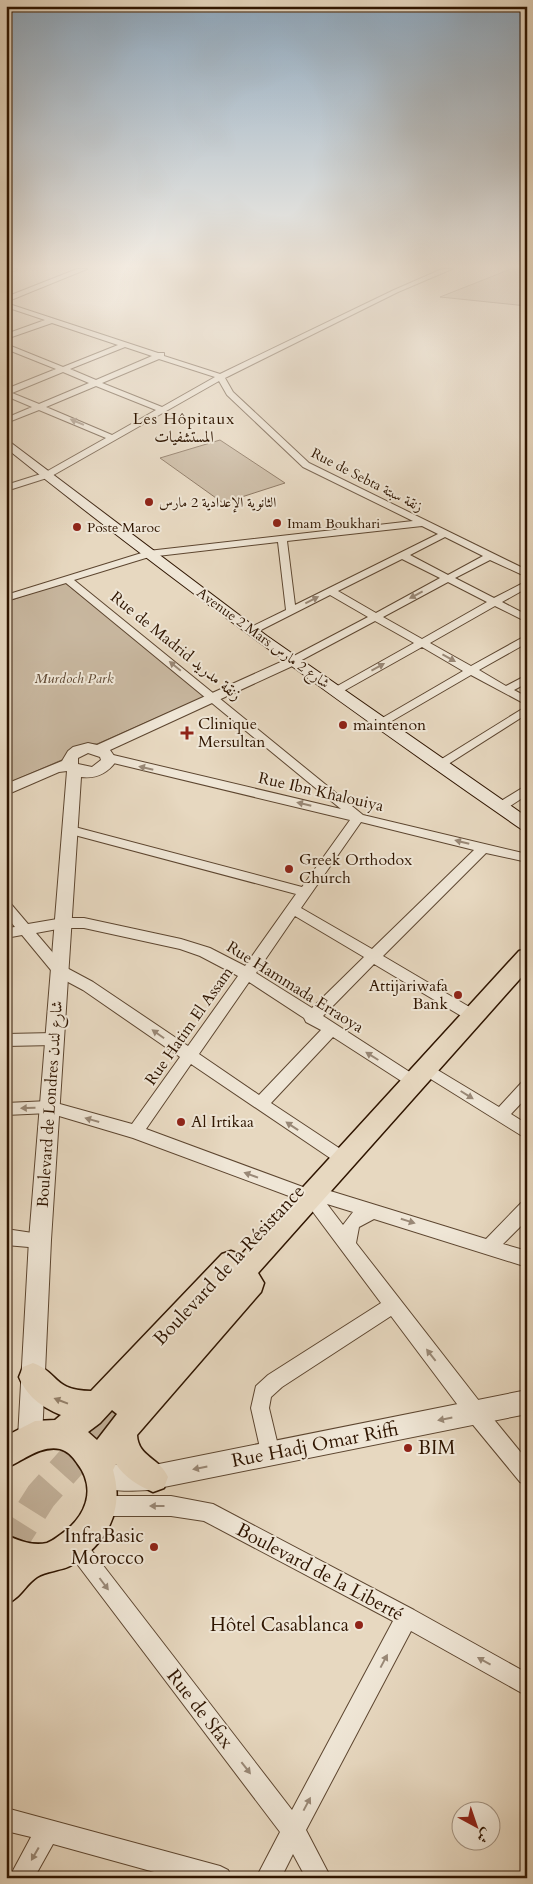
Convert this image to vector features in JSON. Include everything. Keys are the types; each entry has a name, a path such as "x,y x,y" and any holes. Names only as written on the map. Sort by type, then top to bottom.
{"main road":[{"name":"Avenue 2 Mars شارع 2 مارس","path":"6,442 148,554 438,765 527,825"},
{"name":"Boulevard de la Résistance","path":"101,1472 103,1456 115,1412 297,1192 380,1102 413,1083 527,957"},
{"name":"Boulevard de la Résistance","path":"31,1442 79,1422 115,1412 323,1202 401,1114 413,1083"},
{"path":"115,1412 413,1083"},
{"path":"32,1377 46,1393 58,1401 115,1412"},
{"path":"115,1412 127,1456 153,1478"},
{"path":"6,1588 22,1569 21,1555 54,1556 75,1545 91,1528 101,1506 101,1472 83,1446 31,1442"}],"street":[{"path":"34,357 162,410"},
{"path":"6,393 89,357"},
{"path":"6,422 156,357"},
{"path":"166,357 221,377"},
{"path":"6,488 47,475 221,377 261,357"},
{"name":"Rue de Sebta زنقة سبتة","path":"221,377 230,393 301,461 527,574"},
{"path":"6,393 113,438"},
{"path":"6,598 148,554 422,523"},
{"path":"253,630 444,534"},
{"path":"282,538 291,611"},
{"path":"402,555 527,619"},
{"path":"104,754 212,697 294,660 490,556"},
{"name":"Rue de Madrid زنقة مدريد","path":"66,578 358,817"},
{"path":"336,690 527,584"},
{"path":"330,591 527,702"},
{"path":"381,723 527,638"},
{"path":"506,690 527,678"},
{"path":"438,765 527,709"},
{"path":"72,773 70,757 78,750 90,748 104,754"},
{"path":"6,790 38,775 97,771 105,766 104,754"},
{"name":"Rue Ibn Khalouiya","path":"104,754 527,858"},
{"path":"38,775 57,776 72,773"},
{"name":"Boulevard de Londres شارع لندن","path":"31,1442 32,1377 40,1240 62,923 71,830 72,773"},
{"path":"500,807 527,788"},
{"name":"Rue Hatim El Assam","path":"135,1132 358,817"},
{"path":"71,830 305,892"},
{"path":"311,1018 484,847"},
{"path":"6,907 60,971 88,986 333,1153"},
{"path":"293,909 473,1016"},
{"name":"Rue Hammada Erraoya","path":"6,933 62,923 93,924 182,944 205,952 246,974 413,1083 500,1116 527,1132"},
{"path":"260,1104 330,1030"},
{"path":"6,1040 54,1039"},
{"path":"500,1116 527,1086"},
{"path":"6,1109 49,1107 135,1132 297,1192"},
{"path":"323,1202 376,1211 527,1259"},
{"path":"323,1202 348,1246 476,1413 527,1475"},
{"path":"490,1246 527,1208"},
{"path":"348,1246 348,1234 352,1221 364,1214 376,1211"},
{"path":"6,1237 40,1240"},
{"path":"270,1454 260,1408 263,1392 275,1381 393,1305"},
{"name":"Rue Hadj Omar Riffi","path":"101,1472 130,1479 153,1478 527,1402"},
{"name":"Boulevard de la Liberté","path":"101,1506 171,1506 206,1512 407,1618 527,1685"},
{"name":"Rue de Sfax","path":"75,1545 293,1830 319,1878"},
{"path":"268,1878 407,1618"},
{"path":"6,1819 220,1878"},
{"path":"21,1878 48,1830"}],"green space":[{"path":"220,440 285,483 223,503 160,458"},
{"name":"Murdoch Park","path":"64,582 206,696 97,744 70,750 64,759 6,784 6,602"}],"tunnel":[{"path":"6,1551 41,1496 124,1403"}],"place":[{"name":"الثانوية الإعدادية 2 مارس","path":"149,502"},
{"name":"Imam Boukhari","path":"277,523"},
{"name":"Poste Maroc","path":"77,527"},
{"name":"maintenon","path":"343,725"},
{"name":"Clinique Mersultan","path":"187,733"},
{"name":"Greek Orthodox Church","path":"289,869"},
{"name":"Attijariwafa Bank","path":"458,995"},
{"name":"Al Irtikaa","path":"181,1122"},
{"name":"BIM","path":"408,1448"},
{"name":"InfraBasic Morocco","path":"154,1547"},
{"name":"Hôtel Casablanca","path":"359,1625"}],"district":[{"name":"Les Hôpitaux المستشفيات","path":"184,428"}]}
